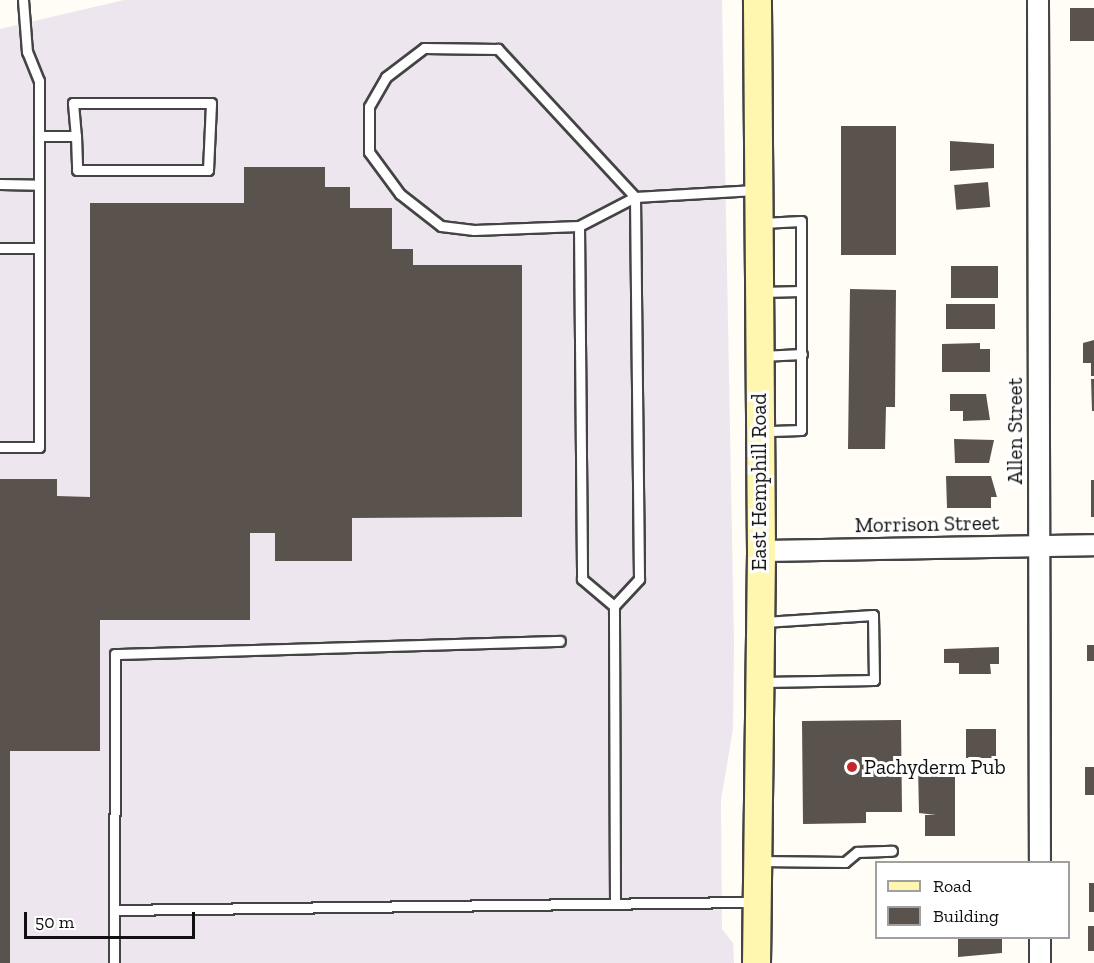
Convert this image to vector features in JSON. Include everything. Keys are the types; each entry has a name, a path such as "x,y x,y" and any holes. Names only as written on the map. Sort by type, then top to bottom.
{"street":[{"name":"East Hemphill Road","path":"756,963 758,622 761,551 758,431 757,0"},
{"name":"Allen Street","path":"1038,0 1040,861"},
{"name":"Morrison Street","path":"761,551 1094,545"},
{"path":"1040,939 1040,963"}],"lane":[{"path":"0,447 39,447 39,81 27,52 23,0"},
{"path":"615,904 614,606 639,579 635,197 498,49 424,48 386,77 369,107 369,152 400,195 441,226 474,230 579,226 635,197 758,190"},
{"path":"73,103 212,103 208,170 77,170 76,136 73,103"},
{"path":"39,136 76,136"},
{"path":"0,184 39,185"},
{"path":"758,223 801,221 802,354 801,430 758,431"},
{"path":"579,226 582,579 614,606"},
{"path":"0,248 39,248"},
{"path":"758,292 801,291"},
{"path":"758,356 802,354"},
{"path":"758,622 873,615 874,680 758,682"},
{"path":"114,963 115,654 560,641"},
{"path":"757,861 845,862 857,852 892,851"},
{"path":"114,910 757,902"}],"shaded area":[{"path":"124,0 722,0 734,644 733,729 721,800 722,929 733,943 734,963 0,963 0,29"}],"building":[{"path":"1070,8 1094,8 1094,41 1070,41"},
{"path":"841,126 896,126 896,255 841,255"},
{"path":"950,141 994,144 994,168 950,171"},
{"path":"244,167 325,167 325,187 350,187 350,208 392,208 392,249 413,249 413,265 522,265 522,517 352,518 352,561 275,561 275,533 250,533 250,620 100,620 100,751 10,751 10,963 0,963 0,479 57,479 57,496 90,497 90,203 244,203"},
{"path":"988,182 990,207 956,210 954,185"},
{"path":"951,266 998,266 998,298 951,298"},
{"path":"850,289 896,290 895,407 886,407 885,449 848,449"},
{"path":"946,304 995,304 995,329 946,329"},
{"path":"1094,340 1094,376 1091,376 1091,363 1083,363 1083,343"},
{"path":"980,343 980,349 990,349 990,372 942,372 942,344"},
{"path":"1091,379 1094,379 1094,411 1092,411"},
{"path":"950,394 986,394 990,420 963,421 963,411 950,411"},
{"path":"954,439 994,440 989,463 955,463"},
{"path":"946,476 991,476 997,497 991,497 991,508 947,508"},
{"path":"1091,480 1094,480 1094,517 1091,517"},
{"path":"1087,645 1094,645 1094,661 1087,661"},
{"path":"999,647 999,664 990,664 991,674 959,674 959,663 944,663 944,649"},
{"name":"Pachyderm Pub","path":"901,720 902,812 866,812 866,823 803,824 802,721"},
{"path":"966,729 996,729 996,758 966,758"},
{"path":"955,764 955,836 925,836 925,815 936,815 919,813 918,765"},
{"path":"1085,767 1094,767 1094,795 1085,795"},
{"path":"1089,883 1094,883 1094,912 1089,912"},
{"path":"1088,926 1094,926 1094,951 1088,951"},
{"path":"958,939 1002,939 1002,953 958,957"}],"place":[{"name":"Pachyderm Pub","path":"852,767"}]}
